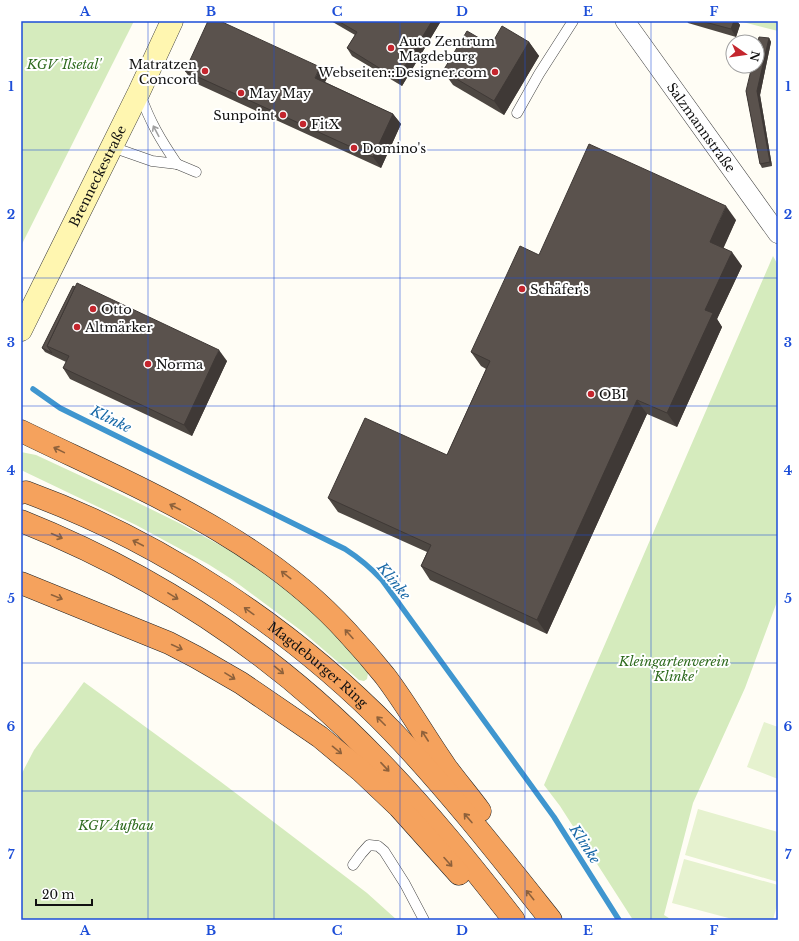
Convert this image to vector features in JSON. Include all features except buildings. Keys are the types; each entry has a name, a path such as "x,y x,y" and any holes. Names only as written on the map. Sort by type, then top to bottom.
{"highway":[{"path":"21,431 220,530 266,560 316,600 346,631 390,682 447,768 499,835 510,870"},
{"name":"Magdeburger Ring","path":"21,493 26,492 53,502 131,539 212,584 281,634 346,687 392,732 436,780 550,920"},
{"name":"Magdeburger Ring","path":"21,521 126,569 193,608 264,658 330,713 378,759 423,808 514,920"},
{"path":"21,582 169,643 208,663 241,683 303,725 352,763 399,807 474,891 500,902"}],"main road":[{"name":"Brenneckestraße","path":"21,330 139,92 172,21"}],"street":[{"name":"Salzmannstraße","path":"625,21 778,234"}],"lane":[{"path":"517,112 557,38 573,21"},
{"path":"139,92 149,118 161,141 177,164"},
{"path":"112,147 152,161 177,164 196,172"},
{"path":"354,865 369,845 375,845 381,848 394,865 424,920"}],"green space":[{"name":"KGV 'Ilsetal'","path":"21,21 134,21 21,246"},
{"path":"739,21 778,21 778,31"},
{"name":"Kleingartenverein 'Klinke'","path":"773,256 778,265 778,599 745,688 693,803 664,915 672,920 633,920 560,806 544,785"},
{"path":"21,452 36,455 122,495 179,523 257,565 273,576 332,629 368,673 367,679 364,681 359,680 303,632 233,580 208,564 136,525 21,470"},
{"name":"KGV Aufbau","path":"84,682 221,782 367,893 397,920 21,920 21,775 34,750"},
{"path":"764,722 778,727 778,779 747,767"},
{"path":"698,809 778,832 778,882 685,855"},
{"path":"684,859 778,885 778,901 773,920 736,920 672,903"}],"waterway":[{"name":"Klinke","path":"33,389 60,408 345,549 369,567 382,580 554,817 619,920"}],"place":[{"name":"Auto Zentrum Magdeburg","path":"391,48"},
{"name":"Matratzen Concord","path":"205,71"},
{"name":"Webseiten::Designer.com","path":"495,72"},
{"name":"May May","path":"241,93"},
{"name":"Sunpoint","path":"283,115"},
{"name":"FitX","path":"303,124"},
{"name":"Domino's","path":"354,148"},
{"name":"Schäfer's","path":"522,289"},
{"name":"Otto","path":"93,309"},
{"name":"Altmärker","path":"77,327"},
{"name":"Norma","path":"148,364"},
{"name":"OBI","path":"591,394"}]}
